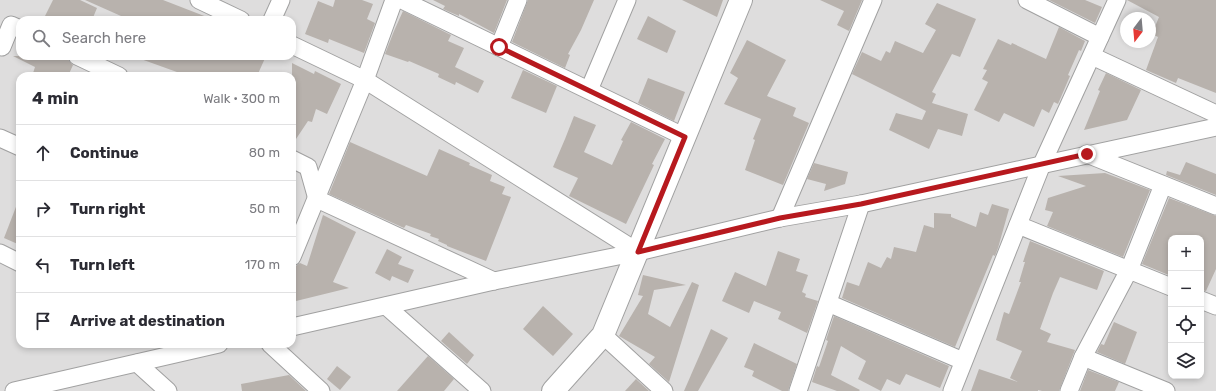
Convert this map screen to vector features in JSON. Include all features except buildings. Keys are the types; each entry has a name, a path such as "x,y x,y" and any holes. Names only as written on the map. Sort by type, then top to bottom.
{"street":[{"path":"199,0 233,16"},
{"path":"274,16 281,0"},
{"path":"296,248 365,80 394,0"},
{"path":"402,0 685,137"},
{"path":"499,47 518,0"},
{"path":"589,90 627,0"},
{"path":"553,391 603,335 741,0"},
{"path":"780,218 873,0"},
{"path":"1027,0 1100,37"},
{"path":"952,391 1042,164 1116,0"},
{"path":"0,46 2,47 11,25 16,27"},
{"path":"296,47 365,80 638,252"},
{"path":"1092,56 1216,114"},
{"path":"85,60 110,72"},
{"path":"296,326 494,281 638,252 780,218 861,204 1216,127"},
{"path":"0,138 16,145"},
{"path":"1087,154 1216,206"},
{"path":"296,161 308,167 317,199 494,281"},
{"path":"1068,391 1083,356 1129,270 1163,185"},
{"path":"801,390 861,204"},
{"path":"1018,225 1168,287"},
{"path":"0,253 16,261"},
{"path":"1204,301 1216,306"},
{"path":"828,303 963,361"},
{"path":"386,306 482,391"},
{"path":"603,335 664,391"},
{"path":"14,391 137,363 182,348"},
{"path":"274,348 321,391"},
{"path":"1083,356 1166,391"},
{"path":"137,363 168,391"}],"shaded area":[{"path":"0,0 1216,0 1216,391 0,391"}],"route":[{"path":"499,47 685,137 638,252 780,218 861,204 1087,154"}]}
